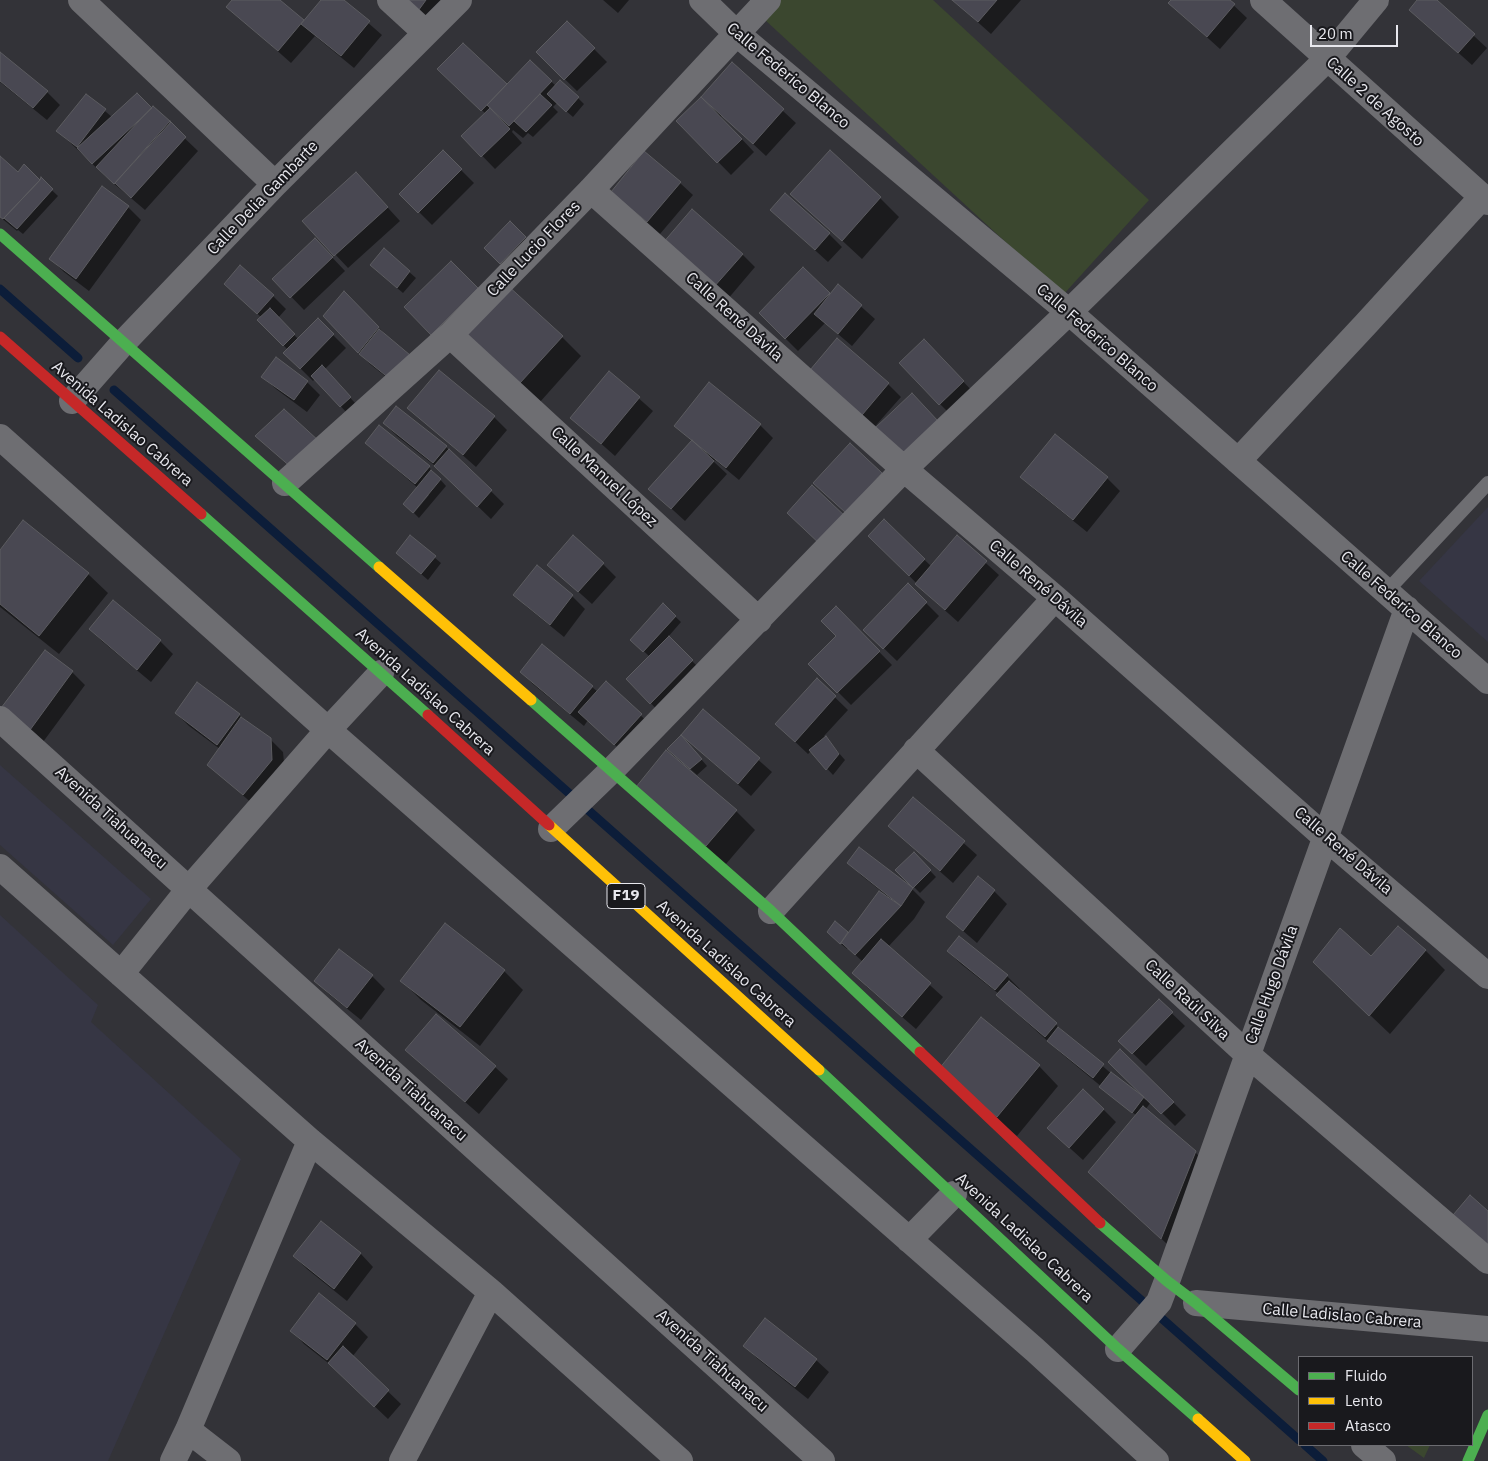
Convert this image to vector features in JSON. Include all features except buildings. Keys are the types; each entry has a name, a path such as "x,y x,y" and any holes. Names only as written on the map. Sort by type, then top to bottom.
{"main road":[{"path":"0,234 771,911 1081,1206 1163,1291 1196,1303 1298,1389"},
{"name":"Avenida Ladislao Cabrera","path":"0,337 381,673 560,821 831,1081 1118,1349 1245,1461"},
{"path":"1468,1461 1488,1416"}],"street":[{"path":"81,0 275,184"},
{"path":"390,0 426,33"},
{"name":"Calle Delia Gambarte","path":"72,401 124,343 275,184 459,0"},
{"name":"Calle Federico Blanco","path":"702,0 736,33 1068,312 1488,681"},
{"name":"Calle Lucio Flores","path":"284,482 450,335 591,190 768,0"},
{"name":"Calle 2 de Agosto","path":"1263,0 1485,200"},
{"path":"560,821 612,770 904,468 1068,312 1327,59 1376,0"},
{"name":"Calle René Dávila","path":"591,190 904,468 1325,837 1488,976"},
{"path":"1238,461 1485,200"},
{"name":"Calle Manuel López","path":"450,335 758,620"},
{"path":"0,437 328,730 1035,1350 1156,1461"},
{"path":"771,911 1054,598"},
{"name":"Calle Hugo Dávila","path":"1118,1349 1140,1326 1163,1291 1407,610"},
{"path":"121,974 189,889 328,730 381,673"},
{"name":"Avenida Tiahuanacu","path":"0,719 822,1461"},
{"name":"Calle Raúl Silva","path":"916,750 1247,1054 1488,1261"},
{"path":"0,867 310,1141 490,1292 680,1461"},
{"path":"173,1461 188,1430 310,1141"},
{"path":"909,1240 954,1194"},
{"path":"402,1461 490,1292"},
{"name":"Calle Ladislao Cabrera","path":"1196,1303 1488,1329"},
{"path":"188,1430 228,1461"},
{"path":"1365,1446 1383,1461"}],"lane":[{"path":"1386,592 1488,483"}],"shaded area":[{"path":"1488,507 1488,642 1419,581"},
{"path":"0,765 151,899 113,945 0,845"},
{"path":"0,915 98,1005 91,1022 241,1159 108,1461 0,1461"}],"green space":[{"path":"781,0 933,0 1149,200 1063,295 764,19"},
{"path":"1407,1446 1430,1446 1424,1458"}],"waterway":[{"path":"0,289 78,358"},
{"path":"114,390 1298,1439"},
{"path":"1306,1446 1323,1461"}],"traffic: fast":[{"path":"0,234 379,567"},
{"path":"201,514 428,715"},
{"path":"531,700 771,911 920,1052"},
{"path":"819,1070 1118,1349 1198,1419"},
{"path":"1100,1223 1298,1389"},
{"path":"1468,1461 1488,1415"}],"traffic: slow":[{"path":"379,567 531,700"},
{"path":"549,825 819,1070"},
{"path":"1198,1419 1245,1461"}],"traffic: jam":[{"path":"0,337 201,514"},
{"path":"428,715 549,825"},
{"path":"920,1052 1100,1223"}]}
